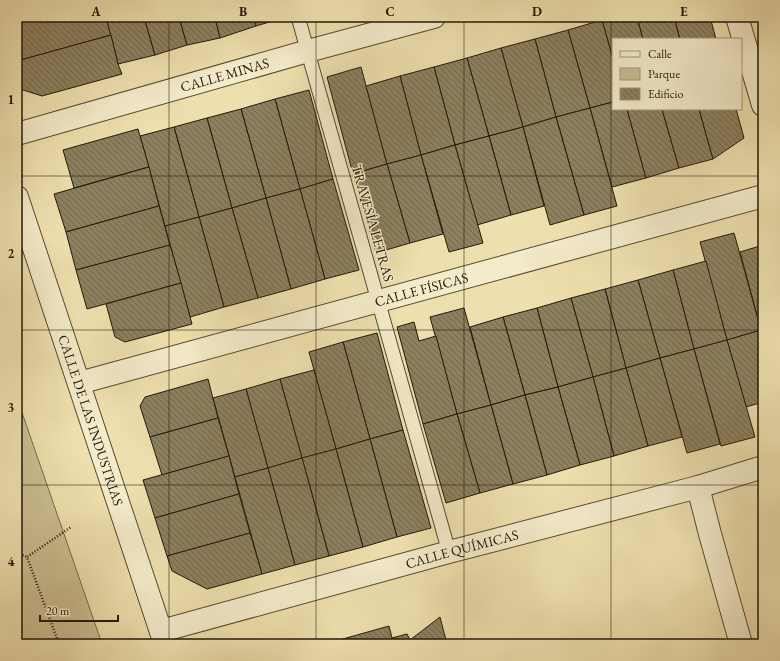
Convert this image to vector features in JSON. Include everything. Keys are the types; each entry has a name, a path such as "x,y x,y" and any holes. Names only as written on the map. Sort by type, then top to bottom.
{"street":[{"name":"CALLE MINAS","path":"17,134 308,51 434,17"},
{"path":"737,17 763,105"},
{"name":"CALLE FÍSICAS","path":"80,383 763,196"},
{"name":"CALLE DE LAS INDUSTRIAS","path":"17,197 80,383 163,638"},
{"name":"CALLE QUÍMICAS","path":"163,638 449,552 698,487 763,467"},
{"path":"698,487 741,644"}],"lane":[{"name":"TRAVESÍA LETRAS","path":"298,17 449,552"}],"path":[{"path":"27,557 71,527"},
{"path":"17,553 27,557 59,644"}],"green space":[{"path":"17,398 102,644 17,644"}],"building":[{"path":"24,17 106,17 111,35 17,61 17,19"},
{"path":"106,17 144,17 155,55 118,64"},
{"path":"144,17 179,17 187,45 155,55"},
{"path":"179,17 215,17 220,38 187,45"},
{"path":"215,17 253,17 256,26 220,38"},
{"path":"253,17 286,17 256,26"},
{"path":"601,17 637,17 643,38 612,38 612,56"},
{"path":"637,17 674,17 680,38 643,38"},
{"path":"674,17 710,17 716,38 680,38"},
{"path":"602,20 612,55 612,102 590,108 568,30"},
{"path":"568,30 590,108 556,117 535,39"},
{"path":"111,35 122,74 42,96 17,88 17,61"},
{"path":"535,39 556,117 523,127 501,48"},
{"path":"501,48 523,127 489,136 467,58"},
{"path":"467,58 489,136 455,145 434,67"},
{"path":"361,67 387,164 353,174 327,77"},
{"path":"434,67 455,145 421,155 400,76"},
{"path":"400,76 421,155 387,164 366,86"},
{"path":"309,90 333,179 300,189 275,99"},
{"path":"275,99 300,189 266,198 241,109"},
{"path":"612,102 612,110 627,110 646,178 612,187 590,108"},
{"path":"590,108 617,206 584,215 556,117"},
{"path":"241,109 266,198 232,208 207,118"},
{"path":"627,110 662,110 679,168 646,178"},
{"path":"662,110 699,110 713,159 679,168"},
{"path":"699,110 736,110 744,138 713,159"},
{"path":"556,117 584,215 550,225 523,127"},
{"path":"207,118 232,208 199,217 174,127"},
{"path":"174,127 199,217 165,226 140,136"},
{"path":"523,127 544,206 511,215 489,136"},
{"path":"138,129 149,167 74,188 63,150"},
{"path":"489,136 511,215 477,225 455,145"},
{"path":"455,145 483,243 449,252 421,155"},
{"path":"421,155 443,234 410,243 387,164"},
{"path":"387,164 410,243 376,253 353,174"},
{"path":"149,167 159,206 66,232 54,194"},
{"path":"333,179 359,270 325,279 300,189"},
{"path":"300,189 325,279 291,289 266,198"},
{"path":"266,198 291,289 258,298 232,208"},
{"path":"159,206 170,245 76,270 66,232"},
{"path":"232,208 258,298 224,307 199,217"},
{"path":"199,217 224,307 190,317 165,226"},
{"path":"734,233 761,330 727,340 700,242"},
{"path":"170,245 181,283 87,309 76,270"},
{"path":"763,245 763,330 761,330 740,252"},
{"path":"706,261 727,340 694,349 673,270"},
{"path":"673,270 694,349 660,358 638,280"},
{"path":"638,280 660,358 626,368 605,289"},
{"path":"181,283 192,324 125,342 115,337 106,304"},
{"path":"605,289 626,368 593,377 571,298"},
{"path":"571,298 593,377 558,387 537,308"},
{"path":"464,308 491,405 457,414 430,317"},
{"path":"537,308 558,387 525,395 503,317"},
{"path":"503,317 525,395 491,405 470,327"},
{"path":"414,322 419,341 436,336 457,414 423,424 397,327"},
{"path":"763,330 763,402 746,407 727,340"},
{"path":"377,333 403,430 370,439 343,342"},
{"path":"727,340 755,437 721,446 694,349"},
{"path":"343,342 370,439 336,449 309,352"},
{"path":"694,349 720,444 687,453 660,358"},
{"path":"660,358 682,437 648,446 626,368"},
{"path":"626,368 648,446 614,456 593,377"},
{"path":"314,370 336,449 302,458 280,379"},
{"path":"593,377 614,456 580,465 558,387"},
{"path":"208,379 218,418 150,437 140,406 145,397"},
{"path":"280,379 302,458 268,468 246,389"},
{"path":"558,387 580,465 547,475 525,395"},
{"path":"246,389 268,468 235,477 213,398"},
{"path":"525,395 547,475 513,484 491,405"},
{"path":"491,405 513,484 480,493 457,414"},
{"path":"457,414 480,493 446,503 423,424"},
{"path":"218,418 229,456 162,475 150,437"},
{"path":"403,430 431,528 397,537 370,439"},
{"path":"370,439 397,537 363,547 336,449"},
{"path":"336,449 363,547 329,556 302,458"},
{"path":"229,456 239,494 155,518 143,480"},
{"path":"302,458 329,556 295,565 268,468"},
{"path":"268,468 295,565 262,574 235,477"},
{"path":"239,494 250,533 167,556 155,518"},
{"path":"763,523 763,540 758,524"},
{"path":"250,533 262,574 207,589 172,571 167,556"},
{"path":"440,617 447,644 325,644 389,626 392,638 407,634 410,640"}]}
